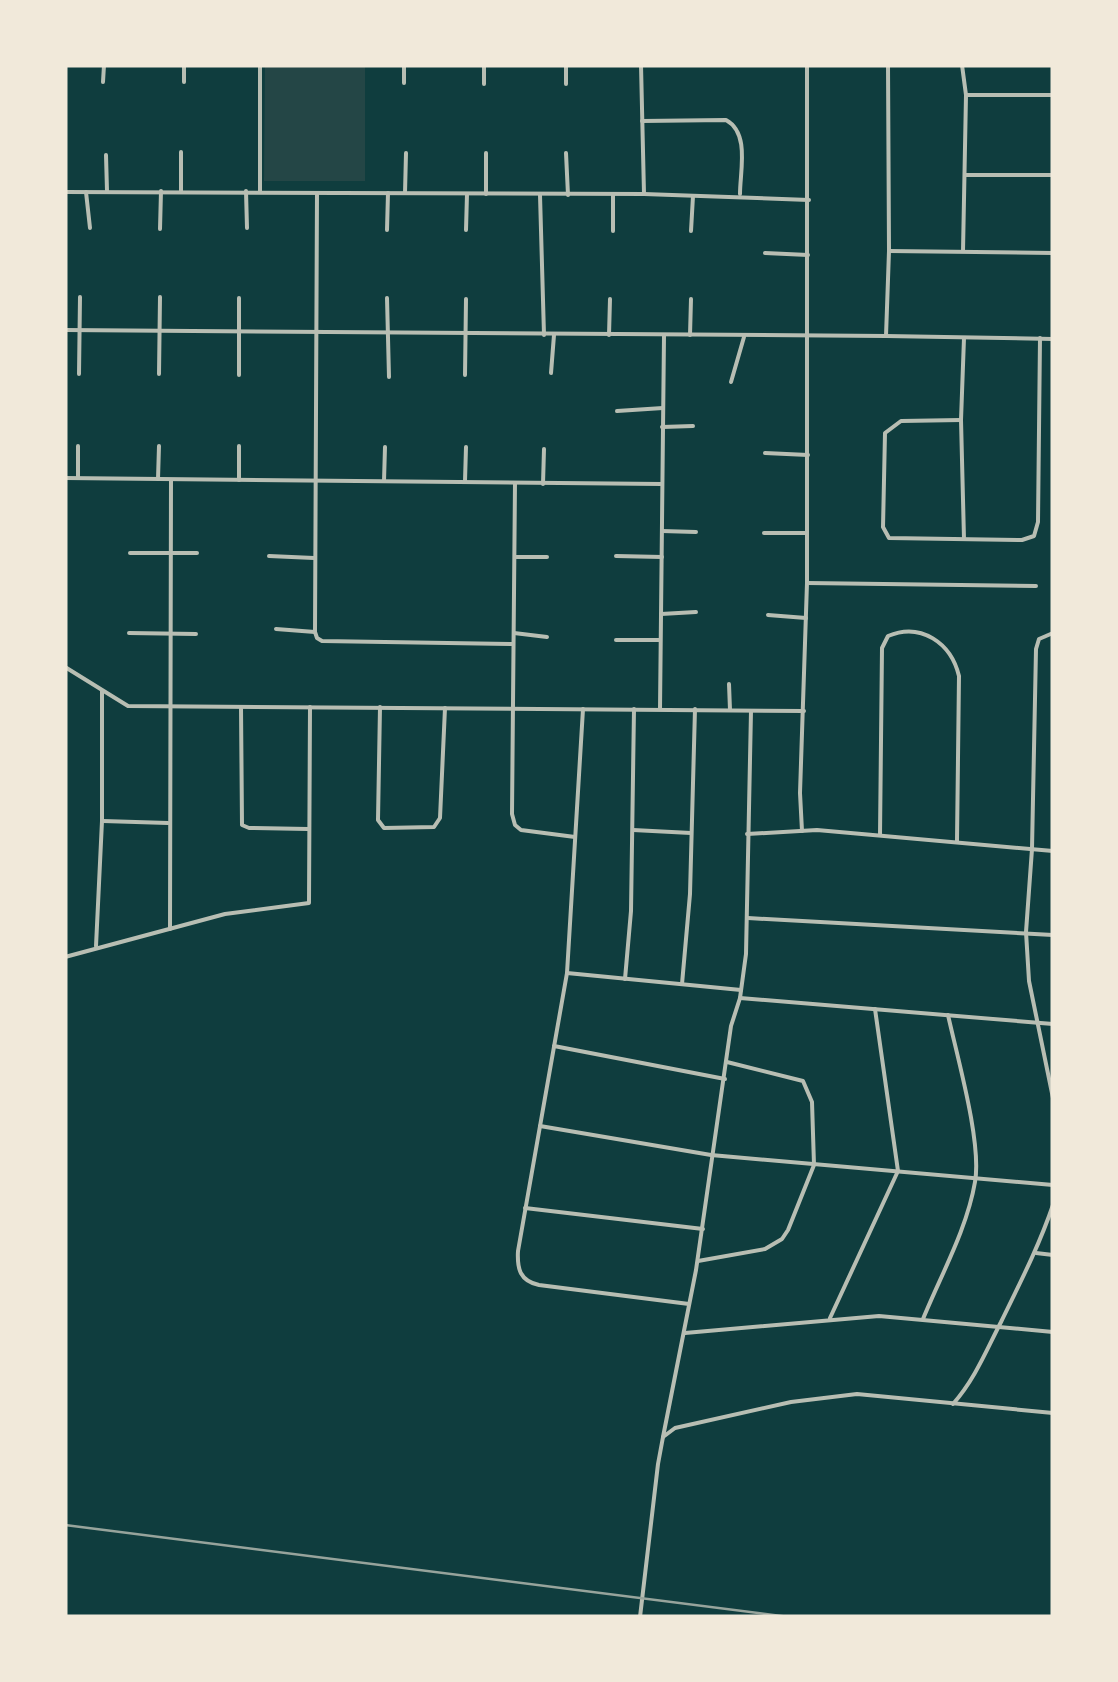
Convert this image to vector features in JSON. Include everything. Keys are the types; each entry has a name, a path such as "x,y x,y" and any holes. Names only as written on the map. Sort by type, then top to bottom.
{"street":[{"path":"103,82 104,65"},
{"path":"184,65 184,82"},
{"path":"260,65 260,191"},
{"path":"404,65 404,83"},
{"path":"484,65 484,84"},
{"path":"566,65 566,84"},
{"path":"641,65 644,194"},
{"path":"802,831 808,533 807,65"},
{"path":"886,336 888,65"},
{"path":"962,65 966,95 963,251"},
{"path":"966,95 1053,95"},
{"path":"642,121 726,120 734,124 740,136 740,196"},
{"path":"180,191 181,152"},
{"path":"406,153 406,194"},
{"path":"486,153 486,194"},
{"path":"566,153 568,194"},
{"path":"106,155 106,191"},
{"path":"965,175 1053,175"},
{"path":"160,191 160,229"},
{"path":"246,191 247,228"},
{"path":"65,192 644,194 809,200"},
{"path":"86,192 90,228"},
{"path":"317,193 317,638 513,644"},
{"path":"387,230 388,193"},
{"path":"466,194 466,230"},
{"path":"540,195 544,334"},
{"path":"613,195 613,231"},
{"path":"691,231 693,196"},
{"path":"889,251 1053,253"},
{"path":"765,253 808,254"},
{"path":"79,374 80,297"},
{"path":"160,298 160,374"},
{"path":"238,374 239,298"},
{"path":"386,298 389,376"},
{"path":"465,376 466,299"},
{"path":"609,334 610,299"},
{"path":"690,335 691,300"},
{"path":"65,330 1053,338"},
{"path":"551,373 554,334"},
{"path":"660,709 664,336"},
{"path":"731,382 744,336"},
{"path":"964,338 964,539"},
{"path":"961,420 901,421 885,432 885,533 896,540 1031,538 1037,530 1040,338"},
{"path":"617,411 663,408"},
{"path":"662,427 693,426"},
{"path":"78,446 78,478"},
{"path":"158,480 159,446"},
{"path":"239,446 239,480"},
{"path":"384,481 385,447"},
{"path":"466,447 466,481"},
{"path":"543,485 544,449"},
{"path":"765,453 808,455"},
{"path":"65,478 662,484"},
{"path":"170,929 171,480"},
{"path":"515,483 511,801 516,827 527,832 576,837"},
{"path":"662,531 696,532"},
{"path":"764,532 808,533"},
{"path":"130,553 197,553"},
{"path":"269,556 314,558"},
{"path":"616,556 662,557"},
{"path":"515,557 547,557"},
{"path":"807,583 1036,586"},
{"path":"661,614 696,612"},
{"path":"768,614 806,618"},
{"path":"276,629 315,632"},
{"path":"880,835 882,648 888,636 914,632 940,642 953,658 959,676 957,841"},
{"path":"514,633 547,636"},
{"path":"1053,633 1039,639 1036,649 1032,849 1026,932 1030,981 1053,1098"},
{"path":"129,634 196,634"},
{"path":"616,640 660,640"},
{"path":"65,667 128,706 804,711"},
{"path":"729,684 730,710"},
{"path":"96,948 102,821 102,691"},
{"path":"241,707 242,825 308,828"},
{"path":"65,958 225,914 309,903 310,707"},
{"path":"380,708 376,806 379,823 388,828 421,830 438,824 445,708"},
{"path":"583,709 567,973 517,1263 530,1283 690,1304"},
{"path":"682,984 690,894 695,709"},
{"path":"625,979 631,912 634,710"},
{"path":"640,1617 663,1438 686,1333 731,1026 740,998 748,918 751,711"},
{"path":"102,821 168,823"},
{"path":"632,830 690,833"},
{"path":"747,834 802,831 880,835 1053,851"},
{"path":"748,918 1053,935"},
{"path":"567,973 740,990"},
{"path":"740,998 1053,1024"},
{"path":"830,1319 898,1172 875,1009"},
{"path":"923,1319 968,1210 976,1178 969,1114 948,1015"},
{"path":"554,1046 725,1079"},
{"path":"698,1261 766,1249 782,1239 814,1165 812,1102 803,1081 727,1062"},
{"path":"540,1126 711,1155 1053,1184"},
{"path":"953,1404 976,1374 1036,1253 1053,1205"},
{"path":"526,1208 703,1230"},
{"path":"1036,1253 1053,1256"},
{"path":"686,1333 879,1316 1053,1332"},
{"path":"663,1438 675,1428 699,1422 856,1394 1053,1412"}],"shaded area":[{"path":"265,65 365,65 365,181 264,181"}],"railway":[{"path":"65,1525 789,1617"}]}
